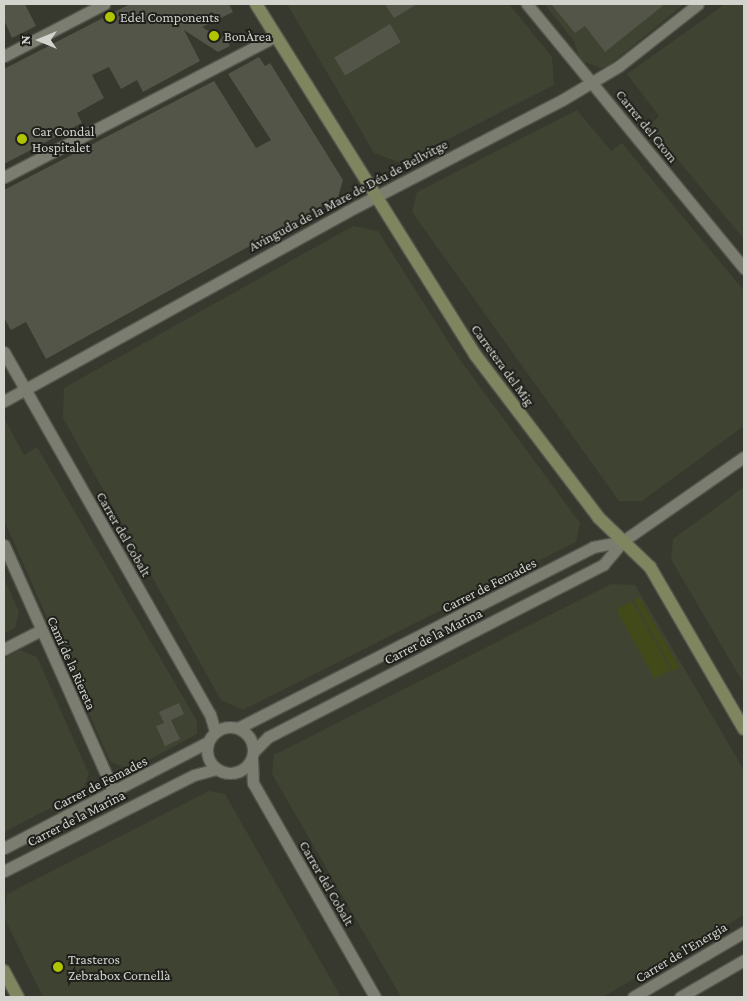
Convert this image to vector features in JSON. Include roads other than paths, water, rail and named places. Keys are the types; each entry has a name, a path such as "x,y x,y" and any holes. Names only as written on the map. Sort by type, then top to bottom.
{"street":[{"path":"4,56 104,4"},
{"name":"Carretera del Mig","path":"256,4 476,356 596,514 650,567 744,729"},
{"name":"Carrer del Crom","path":"527,4 744,268"},
{"name":"Avinguda de la Mare de Déu de Bellvitge","path":"4,401 376,196 620,66 698,4"},
{"path":"4,177 276,36"},
{"name":"Carrer del Cobalt","path":"4,352 210,714 215,732"},
{"name":"Carrer de Femades","path":"238,728 594,547 623,541 744,457"},
{"name":"Carrer de la Marina","path":"252,755 268,737 603,565 623,541"},
{"name":"Camí de la Riereta","path":"4,545 114,792"},
{"path":"4,649 41,630"},
{"path":"238,728 251,740 252,755 234,772 217,769 207,754 208,742 215,732 238,728"},
{"name":"Carrer de Femades","path":"4,848 208,742"},
{"name":"Carrer del Cobalt","path":"252,755 253,784 375,997"},
{"name":"Carrer de la Marina","path":"4,871 194,775 217,769"},
{"name":"Carrer del Cobalt","path":"234,772 253,784"},
{"name":"Carrer de l'Energia","path":"633,997 744,932"},
{"path":"680,997 744,960"},
{"path":"4,971 18,997"}],"place":[{"name":"Edel Components","path":"110,17"},
{"name":"BonÀrea","path":"214,36"},
{"name":"Car Condal Hospitalet","path":"22,139"},
{"name":"Trasteros Zebrabox Cornellà","path":"58,967"}]}
